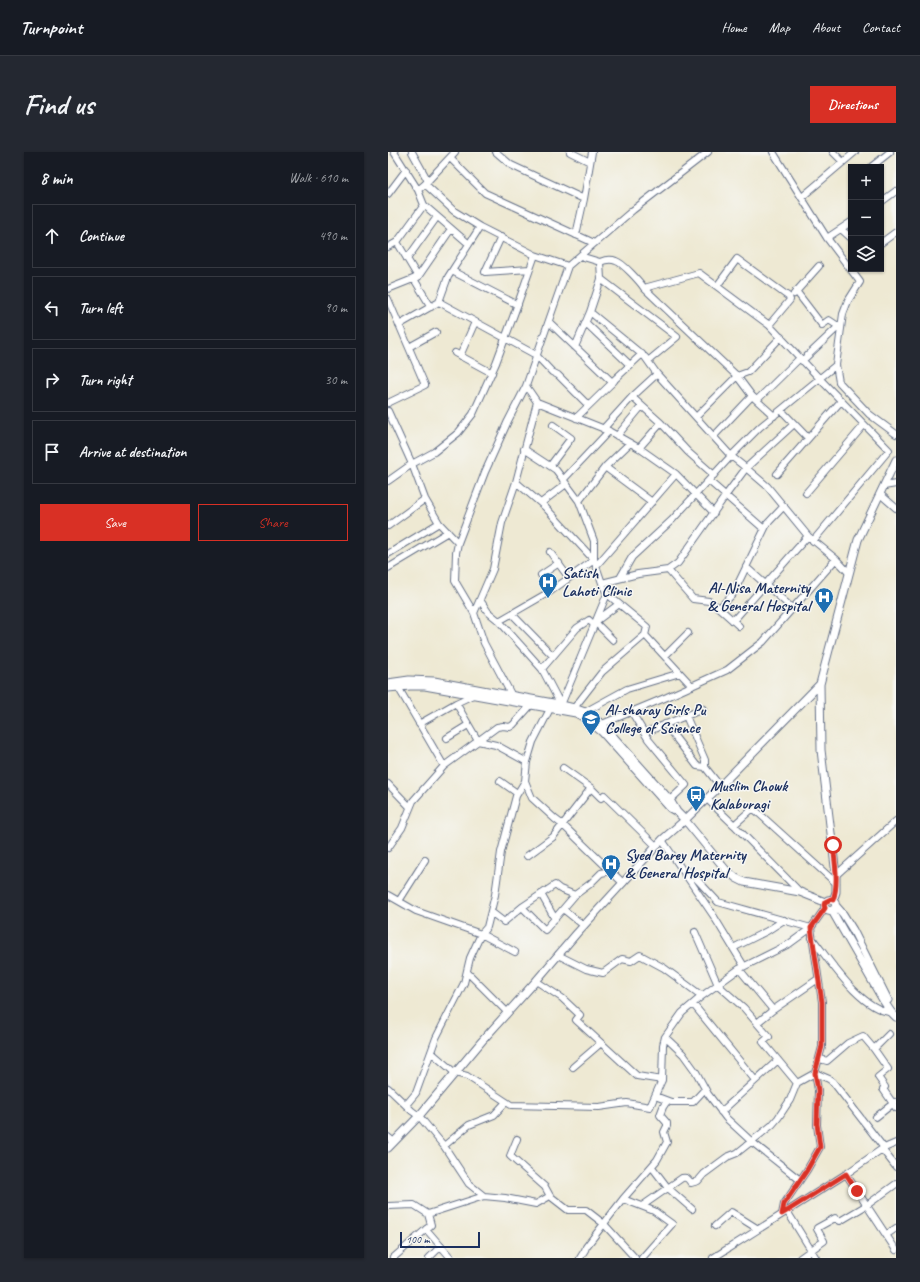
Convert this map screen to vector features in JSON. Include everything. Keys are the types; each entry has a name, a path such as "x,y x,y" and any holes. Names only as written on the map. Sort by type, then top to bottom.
{"main road":[{"path":"894,1013 882,1000 834,906 836,879 821,750 820,684 858,540 896,460"},
{"path":"388,684 409,680 434,681 512,696 572,712 591,722 602,732 670,808 677,812"},
{"path":"388,1148 391,1140 419,1116 583,925 659,843 707,799 820,684"},
{"path":"388,688 426,686 530,706 561,705 586,712 602,724 670,800 677,812 726,870 736,878 744,882 800,892 825,905 827,910 834,906"}],"street":[{"path":"394,152 418,190 424,205 469,244"},
{"path":"412,152 427,182 454,211 480,227 535,255 568,266"},
{"path":"496,152 511,165 584,199"},
{"path":"570,152 590,162"},
{"path":"576,235 592,152"},
{"path":"512,696 484,643 474,613 455,581 456,553 458,543 485,472 526,386 568,266 633,210 708,152"},
{"path":"773,152 827,238 848,264"},
{"path":"833,152 843,162"},
{"path":"802,197 855,152"},
{"path":"875,164 890,152"},
{"path":"418,190 453,154 485,193 594,243"},
{"path":"388,194 406,170"},
{"path":"884,200 896,191"},
{"path":"388,247 397,242 424,205"},
{"path":"407,258 437,217"},
{"path":"827,238 848,224"},
{"path":"399,325 439,302 448,277 480,227"},
{"path":"388,289 416,278 451,229"},
{"path":"841,229 849,236"},
{"path":"884,241 896,232"},
{"path":"501,237 485,272 530,269"},
{"path":"397,242 407,258 431,307"},
{"path":"388,481 412,464 434,452 458,433 473,414 492,373 535,255"},
{"path":"580,256 600,262 606,259 617,261 640,281 644,288 737,376 754,398 774,416"},
{"path":"717,286 737,259 790,298"},
{"path":"575,347 586,323 601,279 600,262"},
{"path":"769,325 790,298 819,266"},
{"path":"452,271 518,305"},
{"path":"853,272 860,282 846,305 840,327 836,365 839,382 869,414 896,434"},
{"path":"644,288 699,273 769,325 889,450 810,538 765,584 733,621"},
{"path":"601,279 677,337 648,361"},
{"path":"796,291 822,325 828,320 840,327"},
{"path":"388,299 425,385 388,404"},
{"path":"439,302 536,355 588,405"},
{"path":"590,312 642,354 657,374 731,456 767,486 810,538 836,559 849,573"},
{"path":"475,322 457,354 492,373"},
{"path":"549,322 612,382 614,381"},
{"path":"586,323 630,365"},
{"path":"714,436 754,398 840,327"},
{"path":"409,347 436,332"},
{"path":"696,417 737,376 748,372 781,337"},
{"path":"576,418 642,354"},
{"path":"620,578 632,556 672,520 760,427 836,365"},
{"path":"541,503 564,482 632,397 657,374"},
{"path":"526,386 537,402 606,430 640,448 676,474 714,513"},
{"path":"632,397 641,407 661,423 688,452 714,475"},
{"path":"777,474 841,401"},
{"path":"474,613 493,569 502,523 516,482 537,402"},
{"path":"617,436 641,407"},
{"path":"781,410 808,438"},
{"path":"388,411 412,464 425,499 439,523 458,543"},
{"path":"388,428 394,423"},
{"path":"640,448 661,423"},
{"path":"602,582 638,574 668,570 678,563 746,468 794,424"},
{"path":"806,493 864,424"},
{"path":"550,466 571,438 554,425"},
{"path":"579,501 605,467 630,443"},
{"path":"524,449 556,470 579,501 594,541 595,563 607,594 647,627 645,635 602,672 574,708"},
{"path":"605,467 652,502"},
{"path":"499,621 551,591 595,563 676,474"},
{"path":"709,481 764,529"},
{"path":"516,482 541,503 595,563"},
{"path":"884,486 896,484"},
{"path":"880,494 896,508"},
{"path":"388,526 425,499"},
{"path":"719,608 733,594 767,524 784,506"},
{"path":"388,545 390,553 439,523"},
{"path":"388,568 448,532"},
{"path":"550,552 570,578"},
{"path":"602,724 667,698 727,670 762,642 836,559"},
{"path":"551,591 541,575 559,563"},
{"path":"746,567 792,608"},
{"path":"668,570 693,599 708,600 739,626"},
{"path":"561,705 607,594"},
{"path":"480,600 488,612 499,621 542,669 561,705"},
{"path":"594,623 619,604"},
{"path":"512,614 553,656"},
{"path":"542,669 577,628 589,620 612,640"},
{"path":"665,656 688,633"},
{"path":"645,635 692,686"},
{"path":"586,712 627,689 680,673"},
{"path":"398,687 444,766"},
{"path":"419,724 473,695"},
{"path":"456,703 478,741 496,745 527,762"},
{"path":"388,848 402,828 413,801 444,766 500,726 507,728 513,725 530,706"},
{"path":"406,1105 416,1094 436,1038 464,983 470,958 481,934 487,927 495,895 501,852 517,793 525,781 527,762 533,742 552,706"},
{"path":"644,733 703,709"},
{"path":"631,712 644,733 686,785 670,800"},
{"path":"686,716 705,760 705,767 720,786"},
{"path":"665,724 697,766 705,767"},
{"path":"447,738 468,725"},
{"path":"563,768 591,788 600,798 604,795 659,843 685,874 733,948 741,968 773,1010"},
{"path":"500,781 517,793"},
{"path":"525,781 532,798 556,820 563,824 623,883"},
{"path":"388,784 410,807"},
{"path":"527,856 548,841 591,788"},
{"path":"707,799 800,892"},
{"path":"734,825 753,808 836,879 896,821"},
{"path":"400,901 425,860"},
{"path":"522,907 545,930 575,895 590,884 601,873 611,871"},
{"path":"685,874 689,871 718,902 811,928"},
{"path":"491,912 504,922 522,907 555,885 560,889 575,895"},
{"path":"541,894 555,919"},
{"path":"388,895 416,910 481,934 515,952"},
{"path":"431,1052 455,1073 467,1076 511,1105 599,1107 627,1103 650,1107 662,1080 663,1045 665,1037 682,1013 702,996 741,968 789,944 811,928 825,905"},
{"path":"563,909 583,925"},
{"path":"733,948 767,931 784,920"},
{"path":"811,928 822,1002 822,1046 820,1059 815,1073 818,1090 817,1124 820,1147 807,1170 784,1204 785,1212 816,1258"},
{"path":"695,932 718,984 744,1008 770,1037 763,1042 797,1083"},
{"path":"812,938 854,991 870,1004 884,1012 894,1013"},
{"path":"558,955 586,969 603,973 622,959 631,961 640,955 664,968 702,996"},
{"path":"467,972 508,1012"},
{"path":"757,1023 818,979"},
{"path":"536,981 562,998 580,1015 576,1020 637,1076 662,1080"},
{"path":"694,1004 755,1080"},
{"path":"874,1049 889,1034"},
{"path":"820,1059 827,1061 848,1043 863,1036 888,1070 878,1077 885,1088 883,1089 895,1105 876,1117"},
{"path":"665,1037 683,1054 696,1072 705,1089 726,1118 752,1142 800,1180"},
{"path":"573,1067 601,1043"},
{"path":"721,1112 778,1060"},
{"path":"642,1206 682,1178 685,1177 694,1183 726,1158 737,1154 778,1118 790,1100 797,1083 815,1073"},
{"path":"815,1073 833,1082 896,1167"},
{"path":"388,1088 419,1116 444,1146 469,1184 484,1196"},
{"path":"655,1096 671,1102 693,1102 705,1089"},
{"path":"580,1258 586,1250 586,1247 623,1199 659,1157 667,1142 664,1132 667,1123 660,1115 663,1107 668,1101"},
{"path":"444,1146 469,1125 494,1115 506,1102"},
{"path":"517,1139 510,1156 545,1186 550,1196 568,1210 586,1210 604,1224 635,1258"},
{"path":"713,1258 846,1174 883,1148 896,1143"},
{"path":"652,1167 668,1188 692,1209"},
{"path":"846,1174 896,1250"},
{"path":"800,1258 824,1241 816,1229 817,1228 835,1218 840,1221 867,1205 896,1184"},
{"path":"428,1214 484,1196 505,1198 536,1204 550,1196"},
{"path":"623,1199 654,1211 672,1224 642,1258"},
{"path":"388,1206 414,1204 428,1214 431,1225 393,1258"},
{"path":"715,1226 731,1212 758,1229"},
{"path":"886,1235 896,1228"},
{"path":"426,1229 451,1258"},
{"path":"429,1258 441,1246"}],"place":[{"name":"Satish Lahoti Clinic","path":"548,599"},
{"name":"Al-Nisa Maternity & General Hospital","path":"824,614"},
{"name":"Al-sharay Girls Pu College of Science","path":"591,736"},
{"name":"Muslim Chowk Kalaburagi","path":"696,812"},
{"name":"Syed Barey Maternity & General Hospital","path":"611,881"}],"route":[{"path":"833,845 836,875 835,895 833,900 831,899 825,902 825,908 811,928 822,1002 822,1046 815,1073 818,1090 817,1124 820,1147 807,1170 784,1204 782,1214 846,1174 857,1191"}]}
